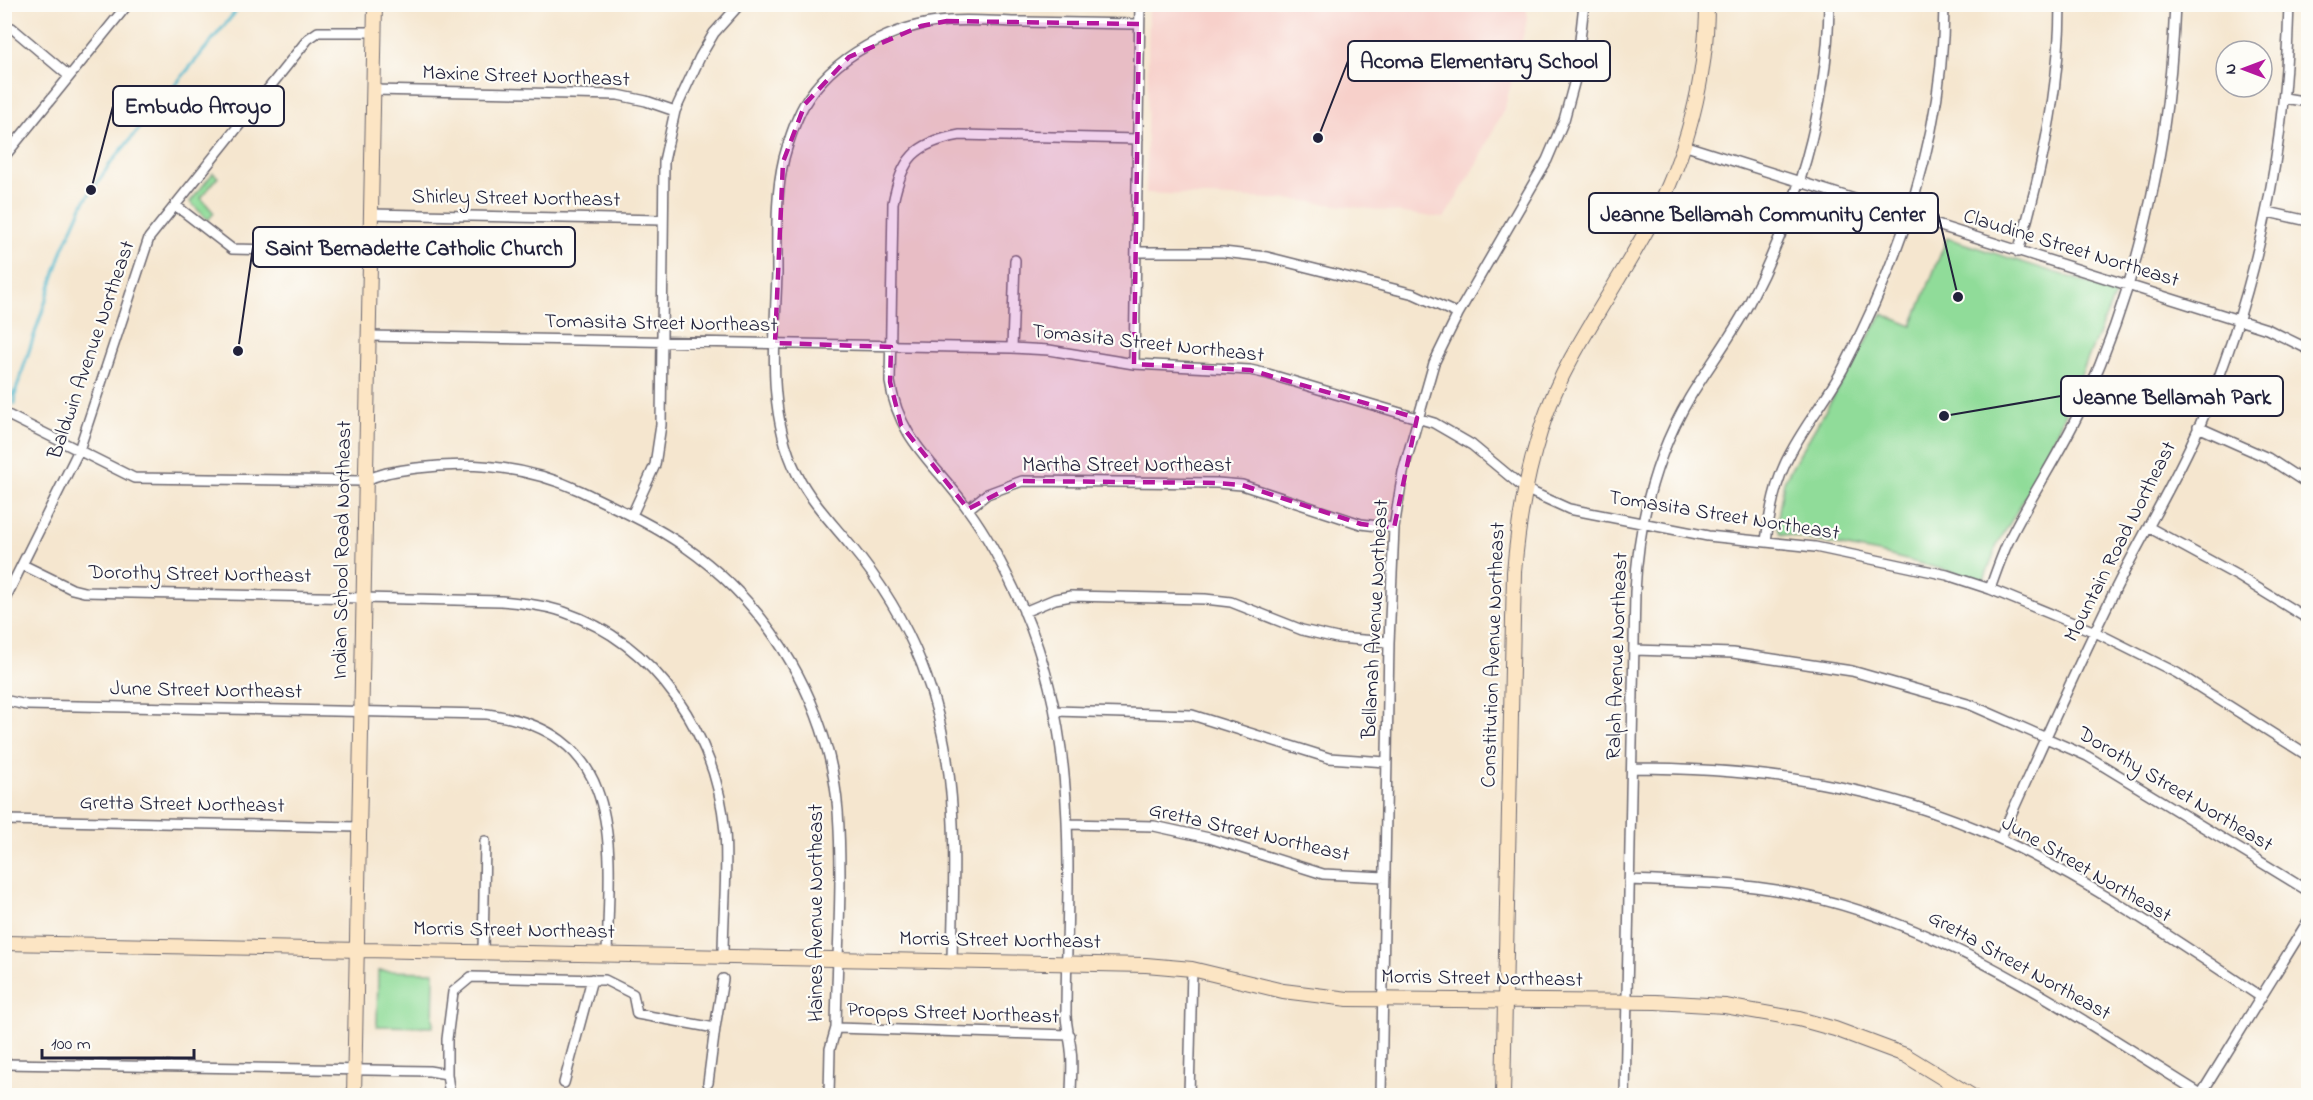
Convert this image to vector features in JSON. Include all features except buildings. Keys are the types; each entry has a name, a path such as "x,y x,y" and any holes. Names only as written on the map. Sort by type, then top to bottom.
{"street":[{"path":"4,157 128,4"},
{"name":"Indian School Road Northeast","path":"354,1095 375,4"},
{"path":"1134,364 1140,4"},
{"name":"Bellamah Avenue Northeast","path":"1382,1095 1389,642 1394,528 1403,472 1434,363 1458,314 1523,203 1555,140 1576,76 1584,4"},
{"name":"Constitution Avenue Northeast","path":"1503,1095 1514,572 1525,489 1542,428 1570,360 1652,221 1683,146 1700,78 1707,4"},
{"name":"Ralph Avenue Northeast","path":"1625,1095 1636,573 1644,524 1653,479 1667,441 1689,399 1747,306 1772,256 1799,181 1820,99 1829,4"},
{"path":"1766,541 1771,508 1790,454 1842,372 1877,305 1910,216 1933,120 1942,48 1944,4"},
{"path":"2018,252 2033,203 2048,127 2060,4"},
{"path":"1990,589 2009,539 2083,403 2111,339 2129,286 2154,189 2162,145 2171,79 2175,4"},
{"name":"Mountain Road Northeast","path":"2000,839 2046,736 2198,427 2239,321 2268,212 2285,98 2289,4"},
{"path":"4,413 134,478 365,481 380,473 442,465 497,467 557,480 632,515 655,465 661,425 660,343 664,161 675,111 700,57 714,33 736,6"},
{"path":"952,960 953,796 947,753 934,704 921,664 884,591 819,508 797,475 780,423 775,390 775,343 778,200 783,162 805,104 826,77 849,57 874,42 898,32 947,21 1139,24"},
{"path":"12,28 69,76"},
{"name":"Baldwin Avenue Northeast","path":"4,601 79,450 149,238 308,39 318,32 374,32"},
{"name":"Maxine Street Northeast","path":"373,90 618,95 675,111"},
{"path":"2285,98 2308,102"},
{"path":"1071,1095 1070,1035 1065,1013 1068,824 1066,770 1055,711 1024,612 1000,562 968,509 902,425 892,391 893,203 899,175 911,156 924,146 941,138 960,135 1138,139"},
{"name":"Claudine Street Northeast","path":"1683,146 2267,329 2308,349"},
{"path":"175,205 232,249 369,252"},
{"path":"2268,212 2308,221"},
{"name":"Shirley Street Northeast","path":"370,214 662,220"},
{"path":"1137,252 1222,252 1279,259 1414,294 1458,314"},
{"path":"1012,348 1016,260"},
{"name":"Tomasita Street Northeast","path":"368,336 1012,348 1049,350 1134,364 1250,370 1417,418 1453,432 1525,489 1569,509 1707,536 1815,546 1868,557 1990,589 2096,632 2177,673 2308,756"},
{"path":"2198,427 2268,458 2308,484"},
{"name":"Martha Street Northeast","path":"968,509 987,494 1022,481 1217,483 1242,485 1361,524 1394,528"},
{"name":"Haines Avenue Northeast","path":"632,515 683,545 738,591 767,625 801,680 827,746 835,786 839,836 836,1028 830,1049 828,1095"},
{"path":"2150,528 2238,576 2308,620"},
{"name":"Dorothy Street Northeast","path":"23,565 72,589 84,592 501,601 533,604 588,622 632,649 652,668 676,697 698,734 714,771 725,833 723,956"},
{"path":"1024,612 1054,599 1071,596 1205,599 1231,602 1302,630 1337,638 1389,642"},
{"name":"Dorothy Street Northeast","path":"1634,650 1733,653 1852,671 1971,705 2046,736 2125,777 2308,891"},
{"name":"June Street Northeast","path":"4,700 26,705 487,714 513,717 537,725 576,755 593,778 602,801 608,826 607,954"},
{"path":"1055,711 1192,715 1329,758 1386,762"},
{"name":"June Street Northeast","path":"1632,768 1760,772 1820,781 1940,816 2000,839 2100,895 2261,997"},
{"name":"Gretta Street Northeast","path":"4,820 358,827"},
{"name":"Gretta Street Northeast","path":"1068,824 1154,826 1209,838 1323,874 1385,877"},
{"path":"483,952 485,841"},
{"name":"Gretta Street Northeast","path":"1629,880 1770,889 1856,909 1912,928 1966,953 2037,992 2200,1095"},
{"path":"2200,1095 2308,921"},
{"name":"Morris Street Northeast","path":"4,943 1067,963 1191,969 1283,991 1348,999 1627,1002 1725,1006 1799,1018 1905,1055 1972,1095"},
{"path":"1189,1095 1191,969"},
{"path":"450,1095 447,1074 447,1039 453,992 471,977 605,980 633,994 637,1014 715,1029"},
{"path":"564,1083 591,979"},
{"path":"708,1083 723,979"},
{"name":"Propps Street Northeast","path":"836,1028 1070,1035"},
{"path":"4,1064 447,1074"}],"highlighted area":[{"path":"947,21 1139,24 1134,364 1250,370 1417,418 1394,528 1361,524 1242,485 1217,483 1022,481 968,509 901,425 890,382 891,347 775,343 783,162 805,104 849,57 921,26"}],"shaded area":[{"path":"1527,4 1527,20 1505,107 1474,169 1444,218 1296,200 1146,193 1149,5"}],"green space":[{"path":"213,173 218,177 201,198 214,213 208,220 190,202"},
{"path":"1947,238 2116,292 2039,474 1997,545 1984,580 1879,553 1780,534 1777,523 1784,481 1882,314 1912,326"},
{"path":"378,971 434,972 433,1027 377,1026"}],"waterway":[{"path":"15,404 16,390 63,249 84,202 110,164 242,4"},
{"path":"7,401 15,391"}],"place":[{"name":"Acoma Elementary School","path":"1318,138"},
{"name":"Embudo Arroyo","path":"91,190"},
{"name":"Jeanne Bellamah Community Center","path":"1958,297"},
{"name":"Saint Bernadette Catholic Church","path":"238,351"},
{"name":"Jeanne Bellamah Park","path":"1944,416"}]}
